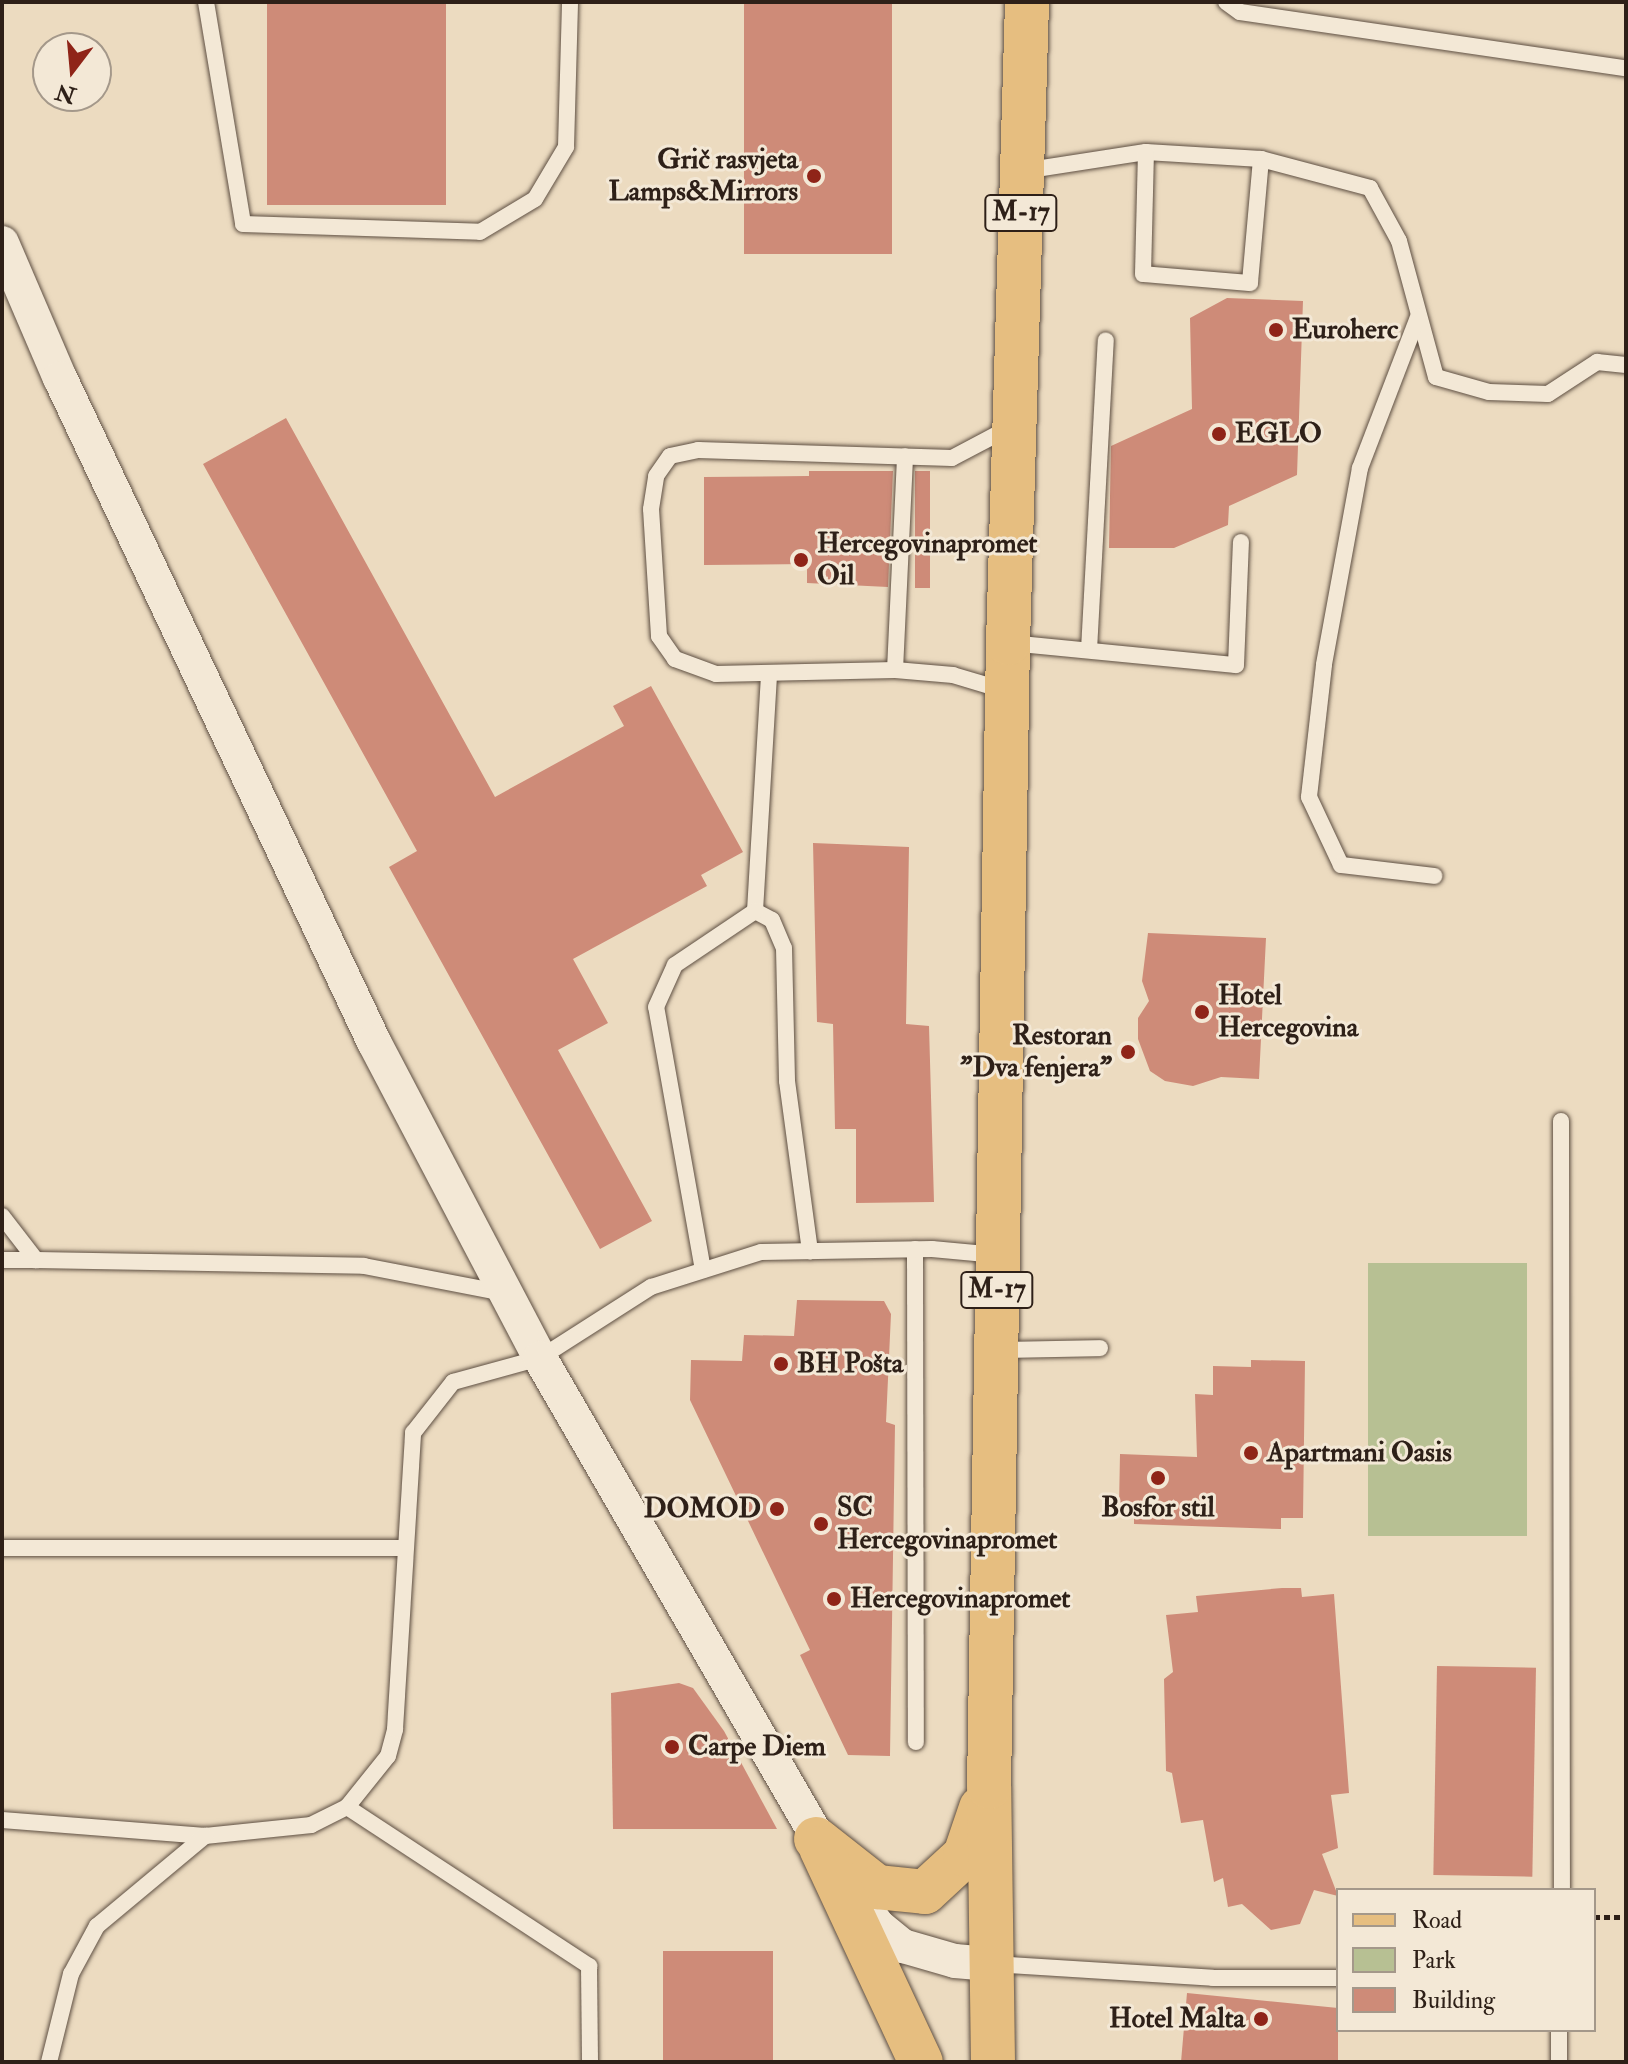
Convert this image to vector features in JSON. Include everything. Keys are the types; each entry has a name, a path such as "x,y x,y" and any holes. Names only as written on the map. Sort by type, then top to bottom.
{"main road":[{"name":"M-17","path":"993,2062 989,1787 996,1350 1008,643 1027,2"},
{"path":"816,1839 877,1887 925,1892 965,1855 989,1787"},
{"path":"816,1839 921,2062"}],"street":[{"path":"2,243 226,735 374,1042 540,1358 816,1839 878,1926 903,1946 955,1961 991,1964"}],"lane":[{"path":"206,2 243,224 480,232 535,199 566,147 570,2"},
{"path":"1226,2 1240,12 1626,68"},
{"path":"1022,171 1146,152 1261,159 1370,188 1399,241 1436,377 1489,392 1548,394 1597,362 1626,365"},
{"path":"1146,152 1143,274 1250,283 1261,159"},
{"path":"1418,317 1360,468 1324,665 1309,797 1341,865 1434,876"},
{"path":"1089,650 1106,340"},
{"path":"1008,692 953,675 895,670 716,674 675,659 659,636 651,509 656,476 670,456 698,450 952,458 975,450 1015,424"},
{"path":"895,670 905,456"},
{"path":"1008,643 1236,665 1241,542"},
{"path":"755,911 769,673"},
{"path":"755,911 772,920 784,948 787,1081 810,1251"},
{"path":"703,1270 656,1007 675,965 755,911"},
{"path":"1561,1121 1562,1888"},
{"path":"2,1216 36,1260"},
{"path":"2,1820 205,1836 311,1825 347,1807 381,1768 395,1729 403,1548 413,1433 453,1382 540,1358 651,1287 761,1252 915,1249 998,1255"},
{"path":"915,1249 916,1742"},
{"path":"2,1260 364,1266 506,1294"},
{"path":"996,1350 1100,1348"},
{"path":"2,1548 403,1548"},
{"path":"347,1807 589,1966 590,2062"},
{"path":"49,2062 71,1974 97,1926 205,1836"},
{"path":"991,1964 1213,1978 1336,1978"},
{"path":"1559,2032 1559,2062"}],"path":[{"path":"1596,1917 1626,1917"}],"green space":[{"path":"1368,1263 1527,1263 1527,1536 1368,1536"}],"building":[{"path":"267,2 446,2 446,205 267,205"},
{"path":"744,2 892,2 892,254 744,254"},
{"name":"EGLO","path":"1227,298 1303,301 1297,475 1229,506 1228,525 1174,548 1109,548 1111,446 1192,409 1190,318"},
{"path":"286,418 495,797 624,726 613,706 651,686 743,852 701,875 707,886 573,959 608,1023 558,1050 652,1221 600,1249 389,867 417,851 203,464"},
{"path":"809,471 893,471 888,587 807,583 807,564 704,565 704,477 809,476"},
{"path":"915,471 930,471 930,588 915,588"},
{"path":"813,843 909,847 906,1024 929,1026 934,1202 856,1203 856,1129 835,1129 833,1024 817,1022"},
{"name":"Hotel Hercegovina","path":"1148,933 1266,938 1259,1079 1221,1077 1193,1086 1165,1081 1150,1071 1138,1039 1138,1018 1149,1001 1142,981"},
{"name":"SC Hercegovinapromet","path":"797,1300 884,1301 891,1314 886,1422 895,1425 890,1756 848,1755 800,1655 810,1650 690,1400 691,1360 742,1361 744,1335 794,1336"},
{"path":"1251,1360 1305,1361 1303,1518 1281,1518 1281,1529 1134,1524 1134,1507 1119,1506 1120,1454 1197,1457 1195,1394 1213,1395 1213,1366 1251,1367"},
{"path":"1282,1588 1301,1588 1302,1597 1334,1594 1349,1793 1331,1795 1338,1848 1322,1854 1336,1896 1314,1890 1300,1924 1271,1930 1242,1904 1228,1907 1223,1878 1214,1882 1203,1820 1181,1823 1172,1773 1166,1771 1164,1679 1173,1672 1166,1615 1198,1612 1196,1596"},
{"path":"1437,1666 1536,1668 1532,1877 1433,1875"},
{"name":"Carpe Diem","path":"679,1683 693,1688 724,1731 777,1829 613,1829 611,1693"},
{"path":"663,1951 773,1951 773,2062 663,2062"},
{"name":"Hotel Malta","path":"1187,1993 1336,2008 1338,2062 1181,2062"}],"place":[{"name":"Grič rasvjeta Lamps&Mirrors","path":"814,176"},
{"name":"Euroherc","path":"1276,330"},
{"name":"EGLO","path":"1219,434"},
{"name":"Hercegovinapromet Oil","path":"801,560"},
{"name":"Hotel Hercegovina","path":"1202,1012"},
{"name":"Restoran \"Dva fenjera\"","path":"1128,1052"},
{"name":"BH Pošta","path":"781,1364"},
{"name":"Apartmani Oasis","path":"1251,1453"},
{"name":"Bosfor stil","path":"1158,1478"},
{"name":"DOMOD","path":"777,1509"},
{"name":"SC Hercegovinapromet","path":"821,1524"},
{"name":"Hercegovinapromet","path":"834,1599"},
{"name":"Carpe Diem","path":"672,1747"},
{"name":"Hotel Malta","path":"1261,2019"}]}
